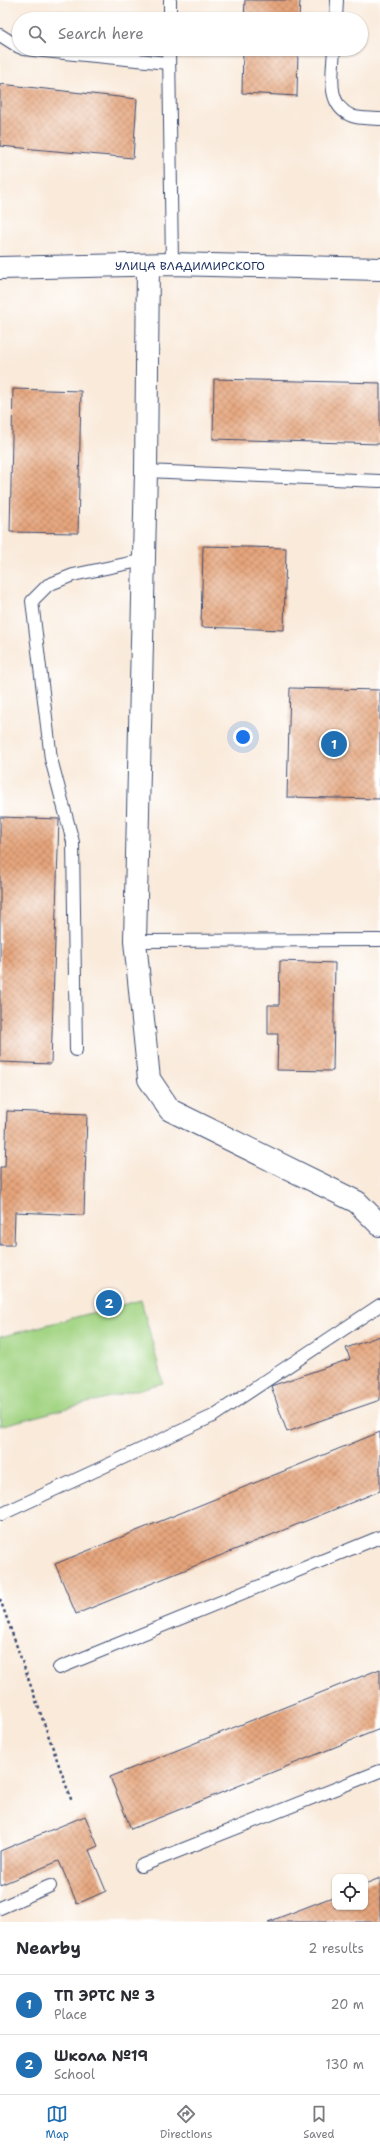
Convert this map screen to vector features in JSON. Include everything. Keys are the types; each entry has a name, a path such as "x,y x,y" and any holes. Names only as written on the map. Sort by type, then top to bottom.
{"street":[{"name":"УЛИЦА ВЛАДИМИРСКОГО","path":"0,268 172,264 380,269"},
{"path":"148,265 146,472 135,941 149,1079 170,1110 357,1202 380,1225"}],"lane":[{"path":"170,0 170,12"},
{"path":"336,12 337,0"},
{"path":"0,35 12,43"},
{"path":"96,56 168,63"},
{"path":"168,56 172,264"},
{"path":"334,56 332,87 336,104 352,116 380,119"},
{"path":"146,472 380,481"},
{"path":"76,1050 73,842 51,759 32,601 48,586 73,575 144,560"},
{"path":"135,941 380,940"},
{"path":"2,1514 212,1416 380,1305"},
{"path":"59,1668 380,1537"},
{"path":"141,1866 380,1771"},
{"path":"0,1908 50,1886"}],"path":[{"path":"0,1599 72,1802"}],"green space":[{"path":"141,1300 163,1383 0,1426 0,1337"}],"building":[{"path":"245,0 300,0 299,12 244,12"},
{"path":"243,56 298,56 297,96 242,93"},
{"path":"0,84 137,99 133,158 0,146"},
{"path":"214,379 380,383 380,444 213,439"},
{"path":"13,389 81,391 78,533 10,532"},
{"path":"203,546 286,548 284,630 201,627"},
{"path":"290,688 380,690 380,799 287,797"},
{"path":"0,817 59,819 51,1064 0,1062"},
{"path":"280,961 335,963 333,1071 277,1070 278,1034 268,1034 268,1005 279,1005"},
{"path":"7,1111 87,1114 84,1215 15,1212 14,1245 0,1245 0,1167 5,1167"},
{"path":"380,1336 380,1400 287,1432 271,1386 350,1359 346,1348"},
{"path":"380,1432 380,1491 76,1614 55,1564"},
{"path":"380,1669 380,1729 131,1829 110,1777"},
{"path":"85,1816 98,1846 89,1850 106,1891 77,1904 59,1861 0,1885 0,1851"},
{"path":"380,1878 380,1922 268,1922 332,1897 332,1910 368,1910 368,1883"}],"place":[{"name":"ТП ЭРТС № 3","path":"334,744"},
{"name":"Школа №19","path":"109,1303"}]}
